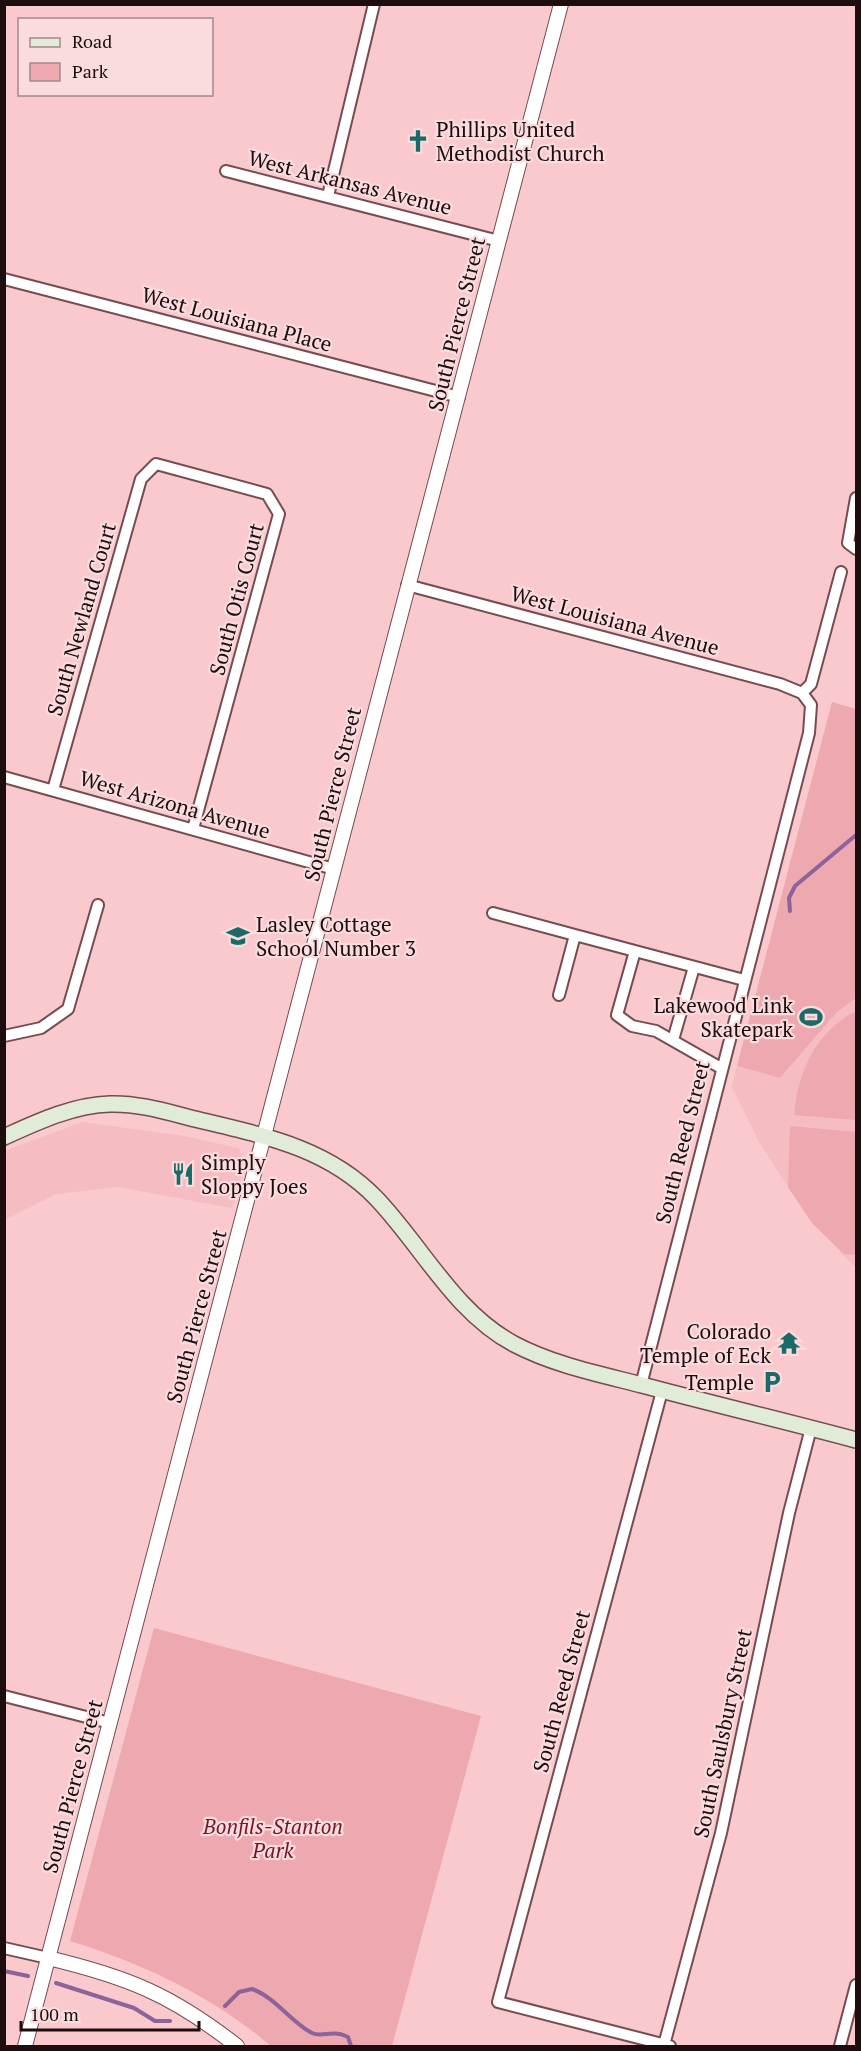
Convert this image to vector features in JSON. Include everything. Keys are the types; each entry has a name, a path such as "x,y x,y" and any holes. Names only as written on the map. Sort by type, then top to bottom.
{"main road":[{"path":"4,1137 62,1113 110,1104 156,1110 265,1136 319,1156 365,1187 395,1219 447,1286 494,1331 512,1342 547,1358 662,1391 856,1440"}],"street":[{"path":"328,196 374,4"},
{"name":"South Pierce Street","path":"25,2046 561,4"},
{"name":"West Arkansas Avenue","path":"226,171 499,241"},
{"name":"West Louisiana Place","path":"4,279 459,397"},
{"name":"South Newland Court","path":"53,790 141,479 156,464"},
{"name":"South Otis Court","path":"156,464 267,494 279,514 193,829"},
{"path":"852,546 856,498"},
{"name":"South Reed Street","path":"641,1385 810,727 812,710 806,697 841,572"},
{"name":"West Louisiana Avenue","path":"407,585 780,684 806,697"},
{"name":"West Arizona Avenue","path":"4,777 334,869"},
{"path":"4,1036 40,1028 68,1009 98,905"},
{"path":"493,913 744,980"},
{"path":"559,995 575,935"},
{"path":"635,951 617,1014 632,1026 656,1031 721,1068"},
{"path":"673,1040 694,967"},
{"name":"South Reed Street","path":"662,1391 498,2002 667,2046"},
{"name":"South Saulsbury Street","path":"667,2046 721,1833 789,1513 811,1428"},
{"path":"4,1696 110,1723"},
{"path":"4,1948 119,1977 153,1991 190,2010 237,2046"},
{"path":"840,2046 856,1984"}],"shaded area":[{"path":"856,998 856,1268 812,1223 760,1144 732,1087 737,1066 780,1078 836,1013"},
{"path":"82,1122 184,1136 238,1148 246,1163 232,1208 118,1187 56,1194 5,1220 5,1151"}],"green space":[{"path":"832,702 856,709 856,998 836,1013 780,1078 737,1066"},
{"path":"856,1011 856,1120 794,1115 800,1083 812,1054 830,1030"},
{"path":"790,1126 856,1132 856,1255 844,1254 812,1223 788,1187"},
{"name":"Bonfils-Stanton Park","path":"154,1628 481,1716 392,2046 271,2046 225,2012 176,1983 124,1960 70,1941"}],"waterway":[{"path":"790,911 789,898 795,886 856,835"},
{"path":"4,1971 28,1976"},
{"path":"56,1983 134,2008 155,2021 170,2021"},
{"path":"225,2006 239,1992 252,1989 268,1998 305,2029 320,2035 332,2034 348,2037 351,2046"}],"place":[{"name":"Phillips United Methodist Church","path":"418,141"},
{"name":"Lasley Cottage School Number 3","path":"238,936"},
{"name":"Lakewood Link Skatepark","path":"811,1017"},
{"name":"Simply Sloppy Joes","path":"183,1174"},
{"name":"Colorado Temple of Eck","path":"789,1343"},
{"name":"Temple","path":"772,1382"}]}
